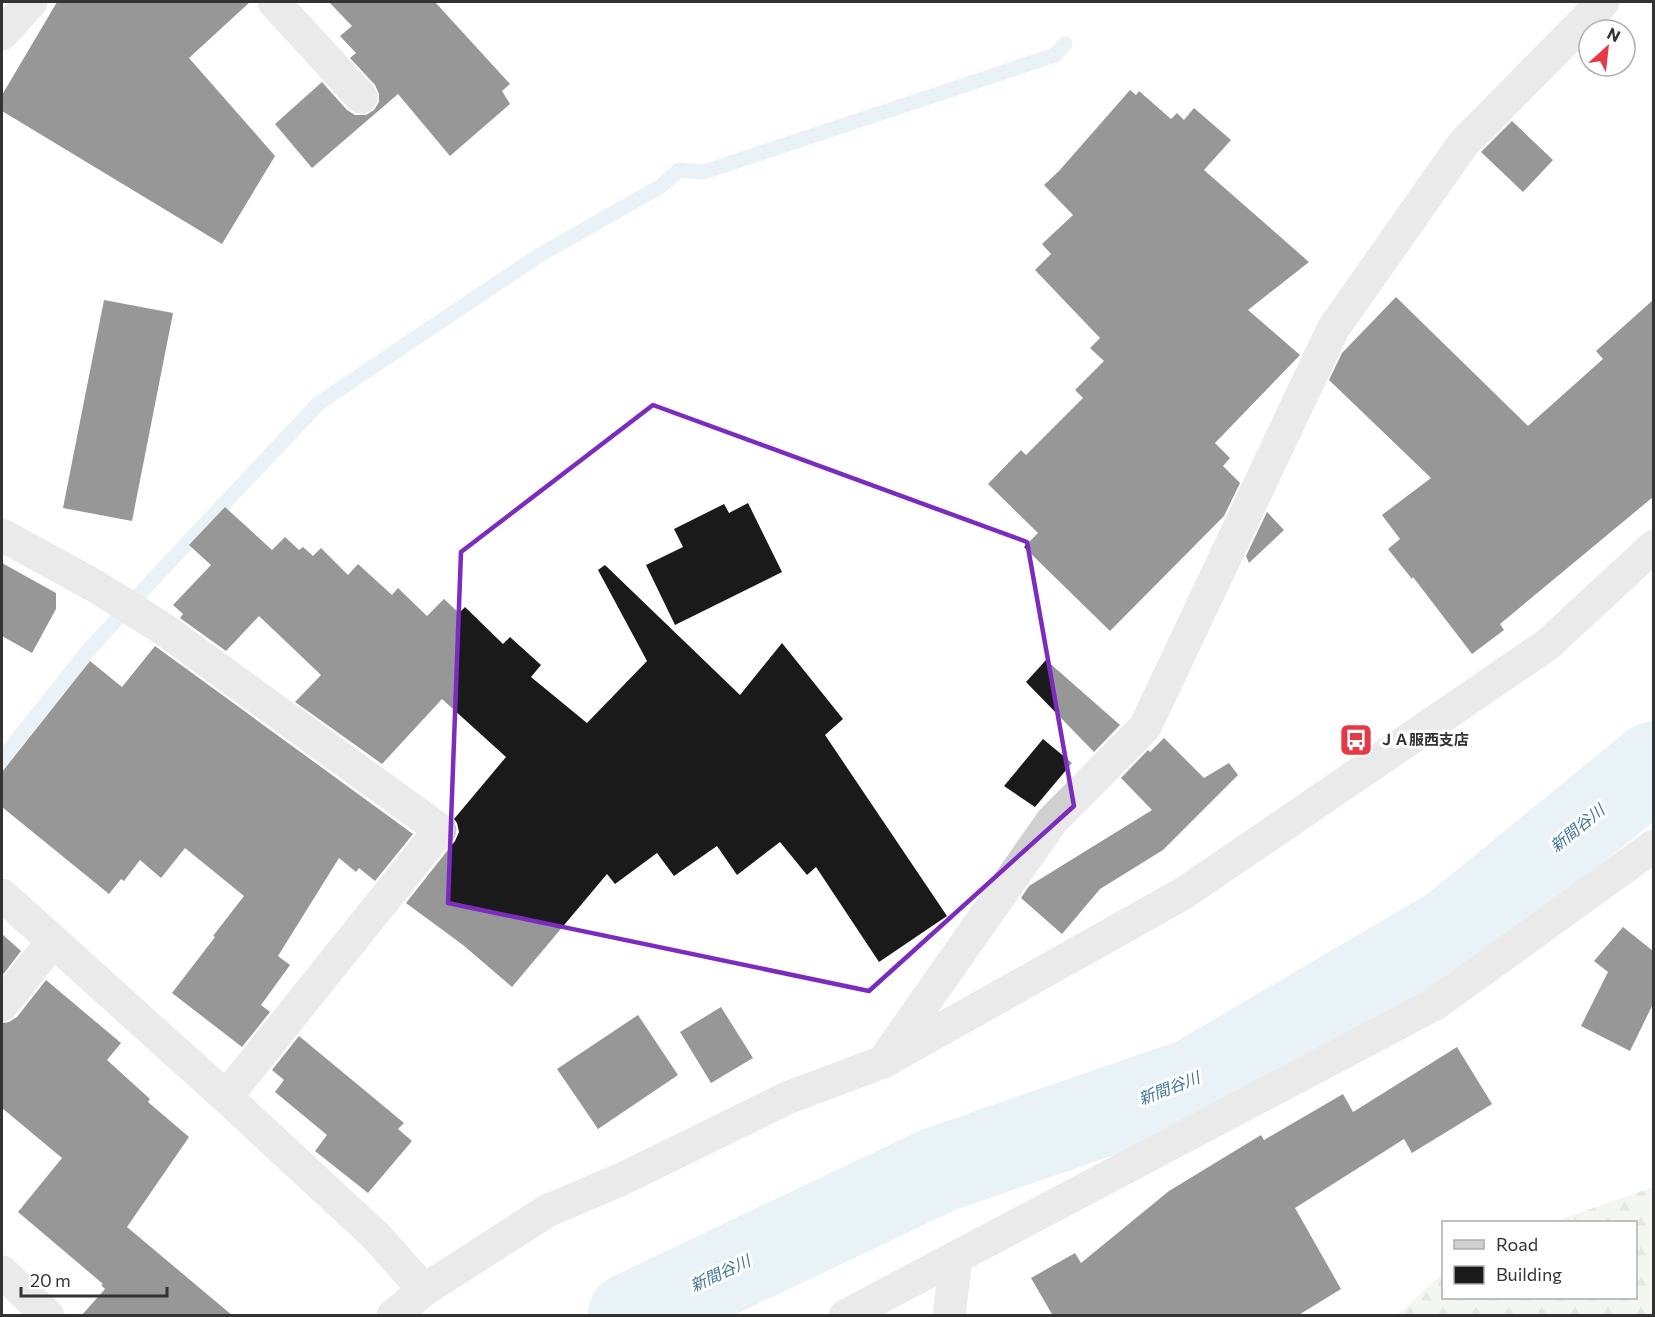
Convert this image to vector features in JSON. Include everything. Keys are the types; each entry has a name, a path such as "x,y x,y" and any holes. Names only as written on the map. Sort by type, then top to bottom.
{"street":[{"path":"2,34 31,2"},
{"path":"274,2 361,97"},
{"path":"883,1062 1052,821 1145,727 1333,329 1463,144 1604,2"},
{"path":"2,536 95,586 162,628 440,830 225,1097"},
{"path":"393,1316 424,1290 547,1211 622,1179 787,1098 883,1062 1194,886 1547,645 1653,546"},
{"path":"846,1316 1436,1004 1653,846"},
{"path":"2,895 376,1236 424,1290"},
{"path":"2,1005 53,941"},
{"path":"950,1316 956,1257"},
{"path":"2,1272 48,1316"}],"highlighted area":[{"path":"653,405 1027,542 1074,806 869,991 448,903 461,552"}],"green space":[{"path":"1653,1187 1653,1315 1397,1315 1442,1274 1442,1299 1637,1299 1637,1221 1556,1221"}],"building":[{"path":"57,2 250,2 189,58 275,156 222,244 2,111 2,95"},
{"path":"329,2 435,2 510,84 502,91 510,104 450,156 398,94 312,168 275,124 322,82 347,110 355,115 366,115 374,110 379,102 379,94 375,85 350,58 356,53 340,36 352,26"},
{"path":"1130,90 1136,95 1139,91 1171,119 1177,113 1184,120 1194,108 1231,140 1204,170 1309,262 1248,310 1300,355 1215,443 1230,458 1223,466 1240,483 1224,516 1110,631 1024,547 1038,533 988,484 1021,450 1026,455 1083,398 1075,390 1104,361 1090,348 1100,338 1035,270 1051,254 1042,244 1073,215 1044,185"},
{"path":"1512,121 1553,160 1523,192 1481,152"},
{"path":"1396,297 1528,426 1603,359 1596,351 1653,300 1653,497 1500,624 1504,630 1472,654 1413,577 1412,579 1388,549 1400,539 1382,515 1431,478 1329,380 1342,353"},
{"path":"104,300 173,313 132,521 63,508"},
{"path":"748,503 782,572 675,625 646,565 683,547 674,529 724,504 729,513"},
{"path":"225,507 272,550 285,537 299,550 303,547 313,556 321,548 348,575 358,564 392,595 398,588 427,616 444,599 459,613 465,607 503,644 510,637 541,665 531,677 587,723 647,661 598,570 605,565 740,695 782,643 843,719 825,735 947,916 879,962 816,867 807,875 780,842 737,875 717,846 674,876 657,853 615,884 607,874 512,987 463,945 406,903 455,841 459,832 454,819 506,757 442,699 382,764 295,702 321,675 259,616 226,651 180,618 183,614 173,605 211,565 189,545"},
{"path":"1267,512 1284,530 1249,563 1246,556"},
{"path":"2,563 56,593 56,609 32,653 2,636"},
{"path":"155,646 413,834 375,881 359,868 356,872 339,858 278,956 290,965 261,1005 270,1012 242,1047 172,993 244,896 185,848 161,878 140,860 124,881 121,879 109,894 2,807 2,772 90,661 122,687"},
{"path":"1046,660 1120,725 1094,752 1026,682"},
{"path":"1164,738 1204,778 1229,763 1238,775 1163,850 1100,889 1062,934 1021,898 1029,886 1152,810 1121,778 1148,750 1150,752"},
{"path":"1043,739 1072,763 1035,807 1004,786"},
{"path":"1623,927 1653,951 1653,1004 1630,1051 1581,1026 1608,972 1594,961"},
{"path":"2,934 21,951 2,976"},
{"path":"46,980 121,1043 107,1060 150,1099 148,1102 189,1137 127,1227 233,1316 81,1316 105,1289 101,1285 103,1284 18,1212 62,1158 2,1108 2,1023 17,1017"},
{"path":"721,1007 753,1058 711,1083 680,1032"},
{"path":"638,1015 678,1075 598,1129 557,1069"},
{"path":"299,1036 404,1123 398,1129 412,1141 368,1193 315,1151 327,1135 275,1092 284,1080 272,1070"},
{"path":"1457,1047 1492,1104 1412,1153 1404,1139 1295,1208 1341,1289 1297,1316 1053,1316 1031,1278 1075,1253 1081,1263 1169,1191 1261,1135 1264,1140 1343,1094 1353,1112"}],"waterway":[{"path":"2,759 88,651 319,403 538,256 661,186 679,170 704,172 1055,55 1065,44"},
{"name":"新間谷川","path":"631,1316 938,1170 1195,1081 1452,930 1654,765"}],"place":[{"name":"ＪＡ服西支店","path":"1356,740"}]}
